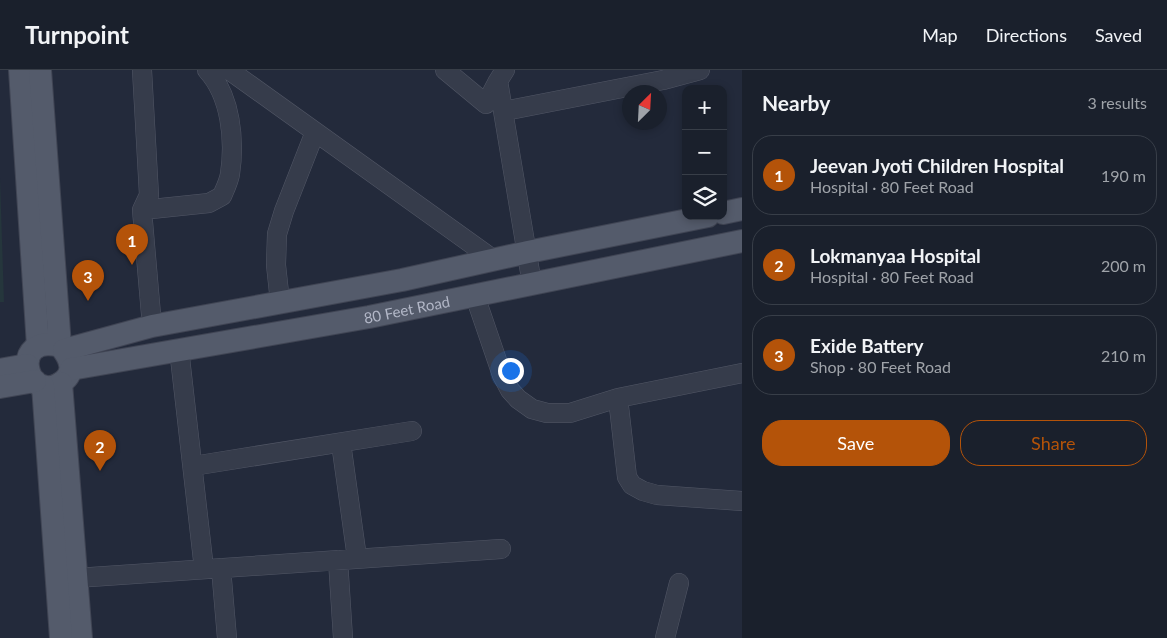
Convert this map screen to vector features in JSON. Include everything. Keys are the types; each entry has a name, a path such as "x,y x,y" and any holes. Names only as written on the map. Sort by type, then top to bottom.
{"main road":[{"path":"20,70 50,366 76,578 81,638"},
{"path":"40,70 61,638"},
{"path":"727,212 742,209"},
{"name":"80 Feet Road","path":"0,387 152,326 402,280 528,252 688,220"},
{"name":"80 Feet Road","path":"0,370 50,366 179,349 368,317 742,241"}],"street":[{"path":"142,70 149,195 142,210 152,326"},
{"path":"142,210 209,202 222,196 230,175 232,151 229,122 226,102 216,80 207,70"},
{"path":"229,70 494,260"},
{"path":"445,70 486,104 502,75"},
{"path":"504,111 663,80 700,70"},
{"path":"502,75 504,111 532,284"},
{"path":"280,302 276,265 277,234 315,132"},
{"path":"475,296 502,375 510,390 532,409 547,413 570,413 618,398 742,373"},
{"path":"179,349 193,466 227,638"},
{"path":"618,398 627,478 632,485 657,495 742,501"},
{"path":"193,466 412,431"},
{"path":"341,443 357,558"},
{"path":"76,578 501,549"},
{"path":"338,560 343,638"},
{"path":"665,638 679,583"}],"shaded area":[{"path":"0,178 4,302 0,302"}],"place":[{"name":"Jeevan Jyoti Children Hospital","path":"132,265"},
{"name":"Exide Battery","path":"88,301"},
{"name":"Lokmanyaa Hospital","path":"100,471"}]}
